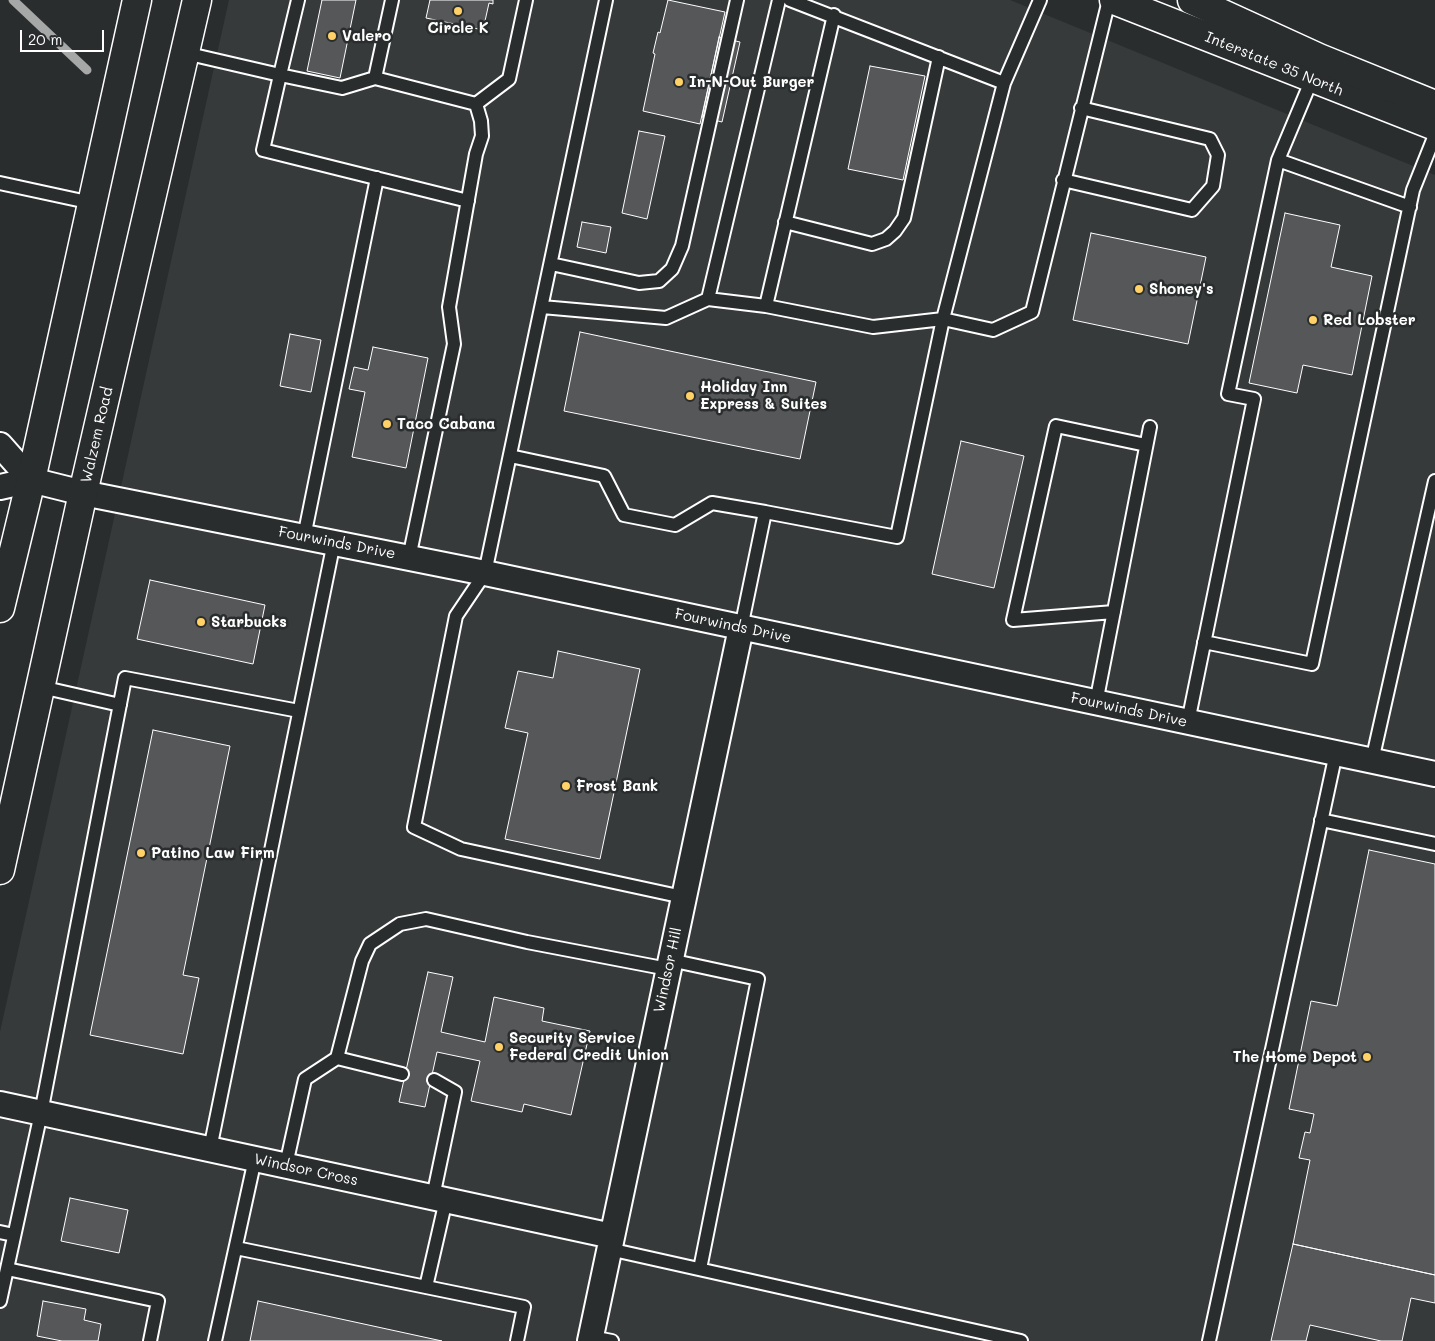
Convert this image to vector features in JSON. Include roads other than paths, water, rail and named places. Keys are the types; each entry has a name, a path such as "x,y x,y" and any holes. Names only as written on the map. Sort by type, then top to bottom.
{"main road":[{"path":"0,608 31,480 137,0"},
{"name":"Walzem Road","path":"0,870 197,0"},
{"name":"Interstate 35 North","path":"1114,0 1435,126"},
{"path":"1192,0 1319,58 1435,105"}],"street":[{"path":"0,445 31,480 0,487"},
{"name":"Fourwinds Drive","path":"31,480 84,493 485,573 1435,774"},
{"name":"Windsor Hill","path":"598,1340 610,1242 740,628"},
{"name":"Windsor Cross","path":"0,1104 440,1199 610,1242"}],"lane":[{"path":"298,0 263,150 468,201"},
{"path":"375,78 392,0"},
{"path":"476,104 508,79 526,0"},
{"path":"606,0 485,573 456,616 414,828 461,850 683,897"},
{"path":"551,264 640,283 659,281 672,269 682,246 737,0"},
{"path":"708,299 779,0"},
{"path":"790,0 834,15 1004,83"},
{"path":"510,456 604,476 624,515 675,525 712,503 898,537 942,318 1004,83 1040,0"},
{"path":"542,307 666,318 708,299 766,306 873,327 942,318 993,330 1032,312 1063,180 1109,0"},
{"path":"766,306 834,15"},
{"path":"185,52 342,88 375,78 476,104"},
{"path":"785,222 872,244 886,238 895,230 904,218 940,58"},
{"path":"1188,722 1254,399 1228,394 1278,160 1312,79"},
{"path":"409,558 454,344 449,307 476,154 482,136 482,121 476,104"},
{"path":"1063,180 1192,210 1213,186 1218,155 1210,139 1081,108"},
{"path":"1204,642 1312,664 1413,190 1435,135"},
{"path":"1278,160 1410,207"},
{"path":"304,536 377,178"},
{"path":"0,183 92,203"},
{"path":"1114,612 1013,620 1056,426 1146,445"},
{"path":"1096,703 1150,427"},
{"path":"1372,761 1431,514 1434,488"},
{"path":"740,628 765,512"},
{"path":"210,1149 334,542"},
{"path":"0,1301 41,1113 125,678 299,711"},
{"path":"41,687 120,705"},
{"path":"1209,1341 1336,753"},
{"path":"1321,820 1435,844"},
{"path":"286,1165 305,1079 337,1058 362,961 370,944 400,924 426,919 527,942 758,979 700,1269"},
{"path":"337,1058 402,1074"},
{"path":"426,1287 455,1092 434,1080"},
{"path":"215,1341 255,1159"},
{"path":"0,1232 14,1235"},
{"path":"610,1242 700,1269 1021,1341"},
{"path":"236,1248 524,1307 517,1341"},
{"path":"7,1269 158,1301 150,1341"}],"waterway":[{"path":"13,0 87,70"}],"place":[{"name":"Circle K","path":"458,11"},
{"name":"Valero","path":"332,36"},
{"name":"In-N-Out Burger","path":"679,82"},
{"name":"Shoney's","path":"1139,289"},
{"name":"Red Lobster","path":"1313,320"},
{"name":"Holiday Inn Express & Suites","path":"690,396"},
{"name":"Taco Cabana","path":"387,424"},
{"name":"Starbucks","path":"201,622"},
{"name":"Frost Bank","path":"566,786"},
{"name":"Patino Law Firm","path":"141,853"},
{"name":"Security Service Federal Credit Union","path":"499,1047"},
{"name":"The Home Depot","path":"1367,1057"}]}
